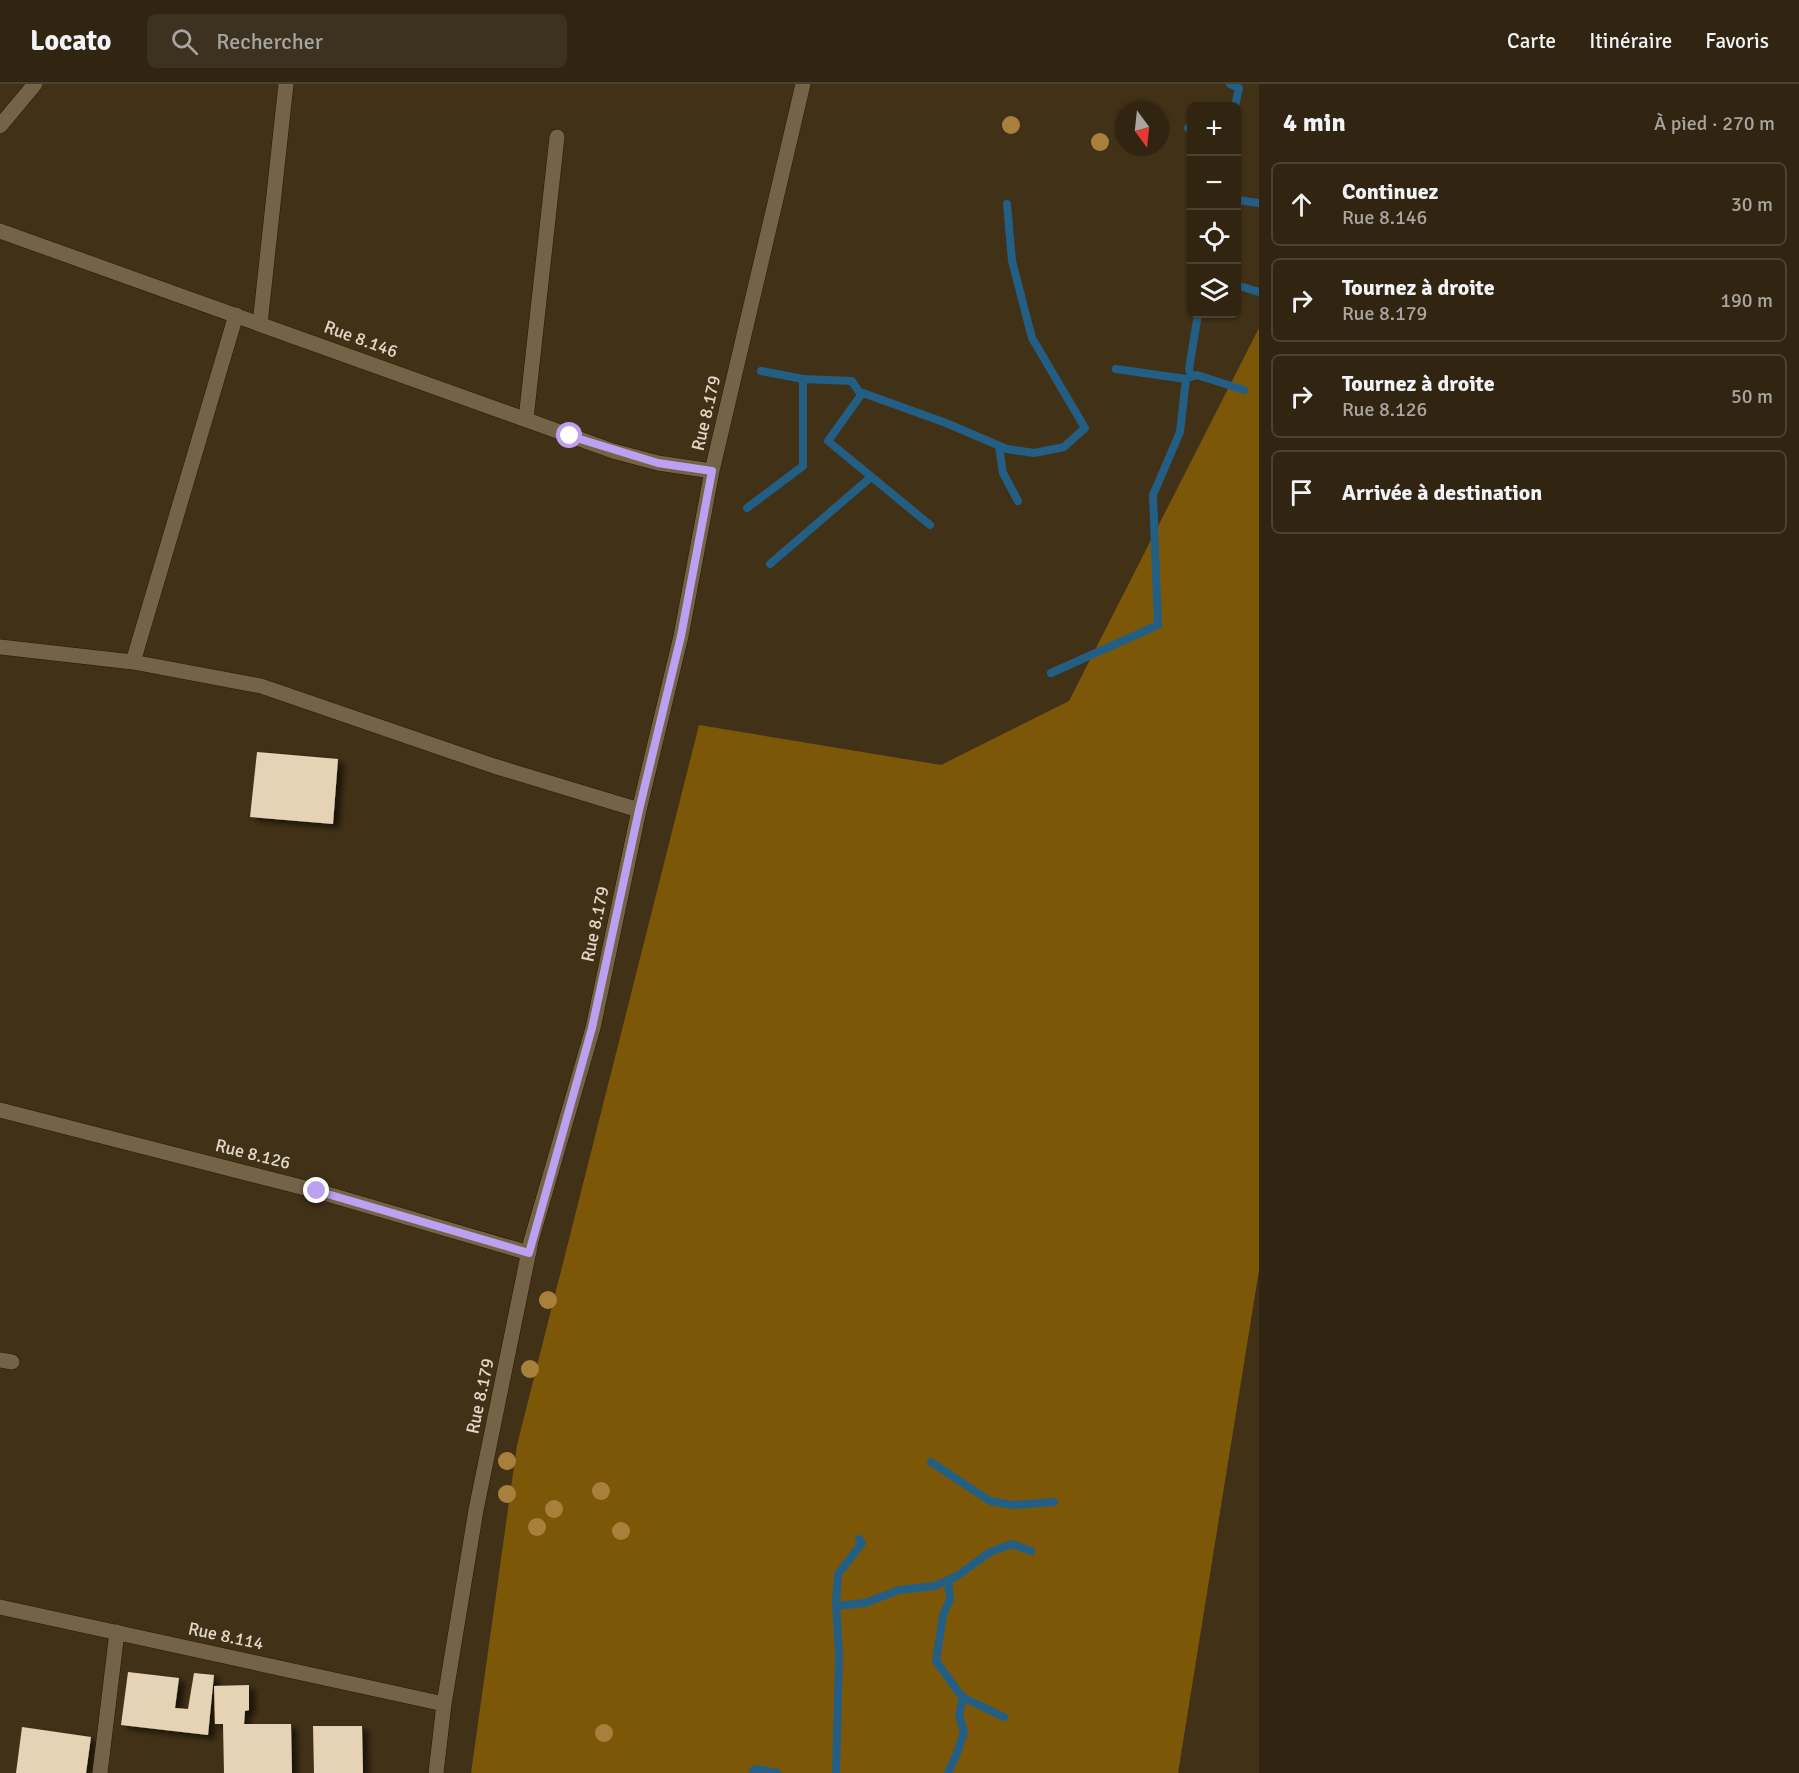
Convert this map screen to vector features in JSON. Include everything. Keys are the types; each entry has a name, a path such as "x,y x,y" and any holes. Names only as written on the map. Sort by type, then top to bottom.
{"street":[{"path":"0,126 35,84"},
{"path":"260,324 286,84"},
{"name":"Rue 8.179","path":"436,1773 444,1704 476,1510 529,1253 592,1028 639,810 681,636 712,471 803,84"},
{"path":"526,419 557,137"},
{"name":"Rue 8.146","path":"0,231 624,454 658,463 712,471"},
{"path":"133,662 236,315"},
{"path":"0,647 133,662 261,686 494,766 639,810"},
{"name":"Rue 8.126","path":"0,1110 317,1191 529,1253"},
{"name":"Rue 8.114","path":"0,1607 444,1704"},
{"path":"100,1773 117,1632"}],"shaded area":[{"path":"1259,328 1259,1270 1178,1773 471,1773 517,1445 699,725 941,765 1069,701"}],"building":[{"path":"257,752 338,759 333,824 250,817"},
{"path":"128,1672 179,1678 175,1708 188,1709 194,1673 214,1675 208,1735 121,1725"},
{"path":"249,1685 249,1710 245,1711 244,1724 291,1724 292,1773 224,1773 223,1724 215,1724 214,1686"},
{"path":"313,1726 362,1726 363,1773 314,1773"},
{"path":"22,1727 91,1737 86,1773 16,1773"}],"waterway":[{"path":"1230,84 1239,88 1236,102"},
{"path":"1241,201 1259,203"},
{"path":"861,395 863,393 946,423 1007,449 1034,453 1064,447 1085,428 1032,338 1012,261 1007,204"},
{"path":"1241,287 1259,292"},
{"path":"1197,318 1189,369 1191,377 1197,375 1244,390"},
{"path":"1051,673 1158,625 1153,495 1180,432 1186,379 1116,369"},
{"path":"761,371 803,379 852,381 861,395"},
{"path":"747,508 803,466 803,379"},
{"path":"861,395 828,441 930,525"},
{"path":"999,447 1003,473 1018,501"},
{"path":"770,564 871,477"},
{"path":"931,1462 990,1501 1012,1505 1054,1502"},
{"path":"836,1773 839,1656 836,1602 838,1574 862,1543 859,1539"},
{"path":"836,1606 865,1603 899,1590 935,1586 957,1576 990,1552 1012,1544 1031,1551"},
{"path":"948,1580 950,1599 943,1615 936,1661 962,1697 1004,1717"},
{"path":"948,1773 964,1732 959,1715 963,1697"},
{"path":"753,1773 758,1769 777,1773"}],"route":[{"path":"317,1191 529,1253 592,1028 639,810 681,636 712,471 658,463 570,436"}]}
